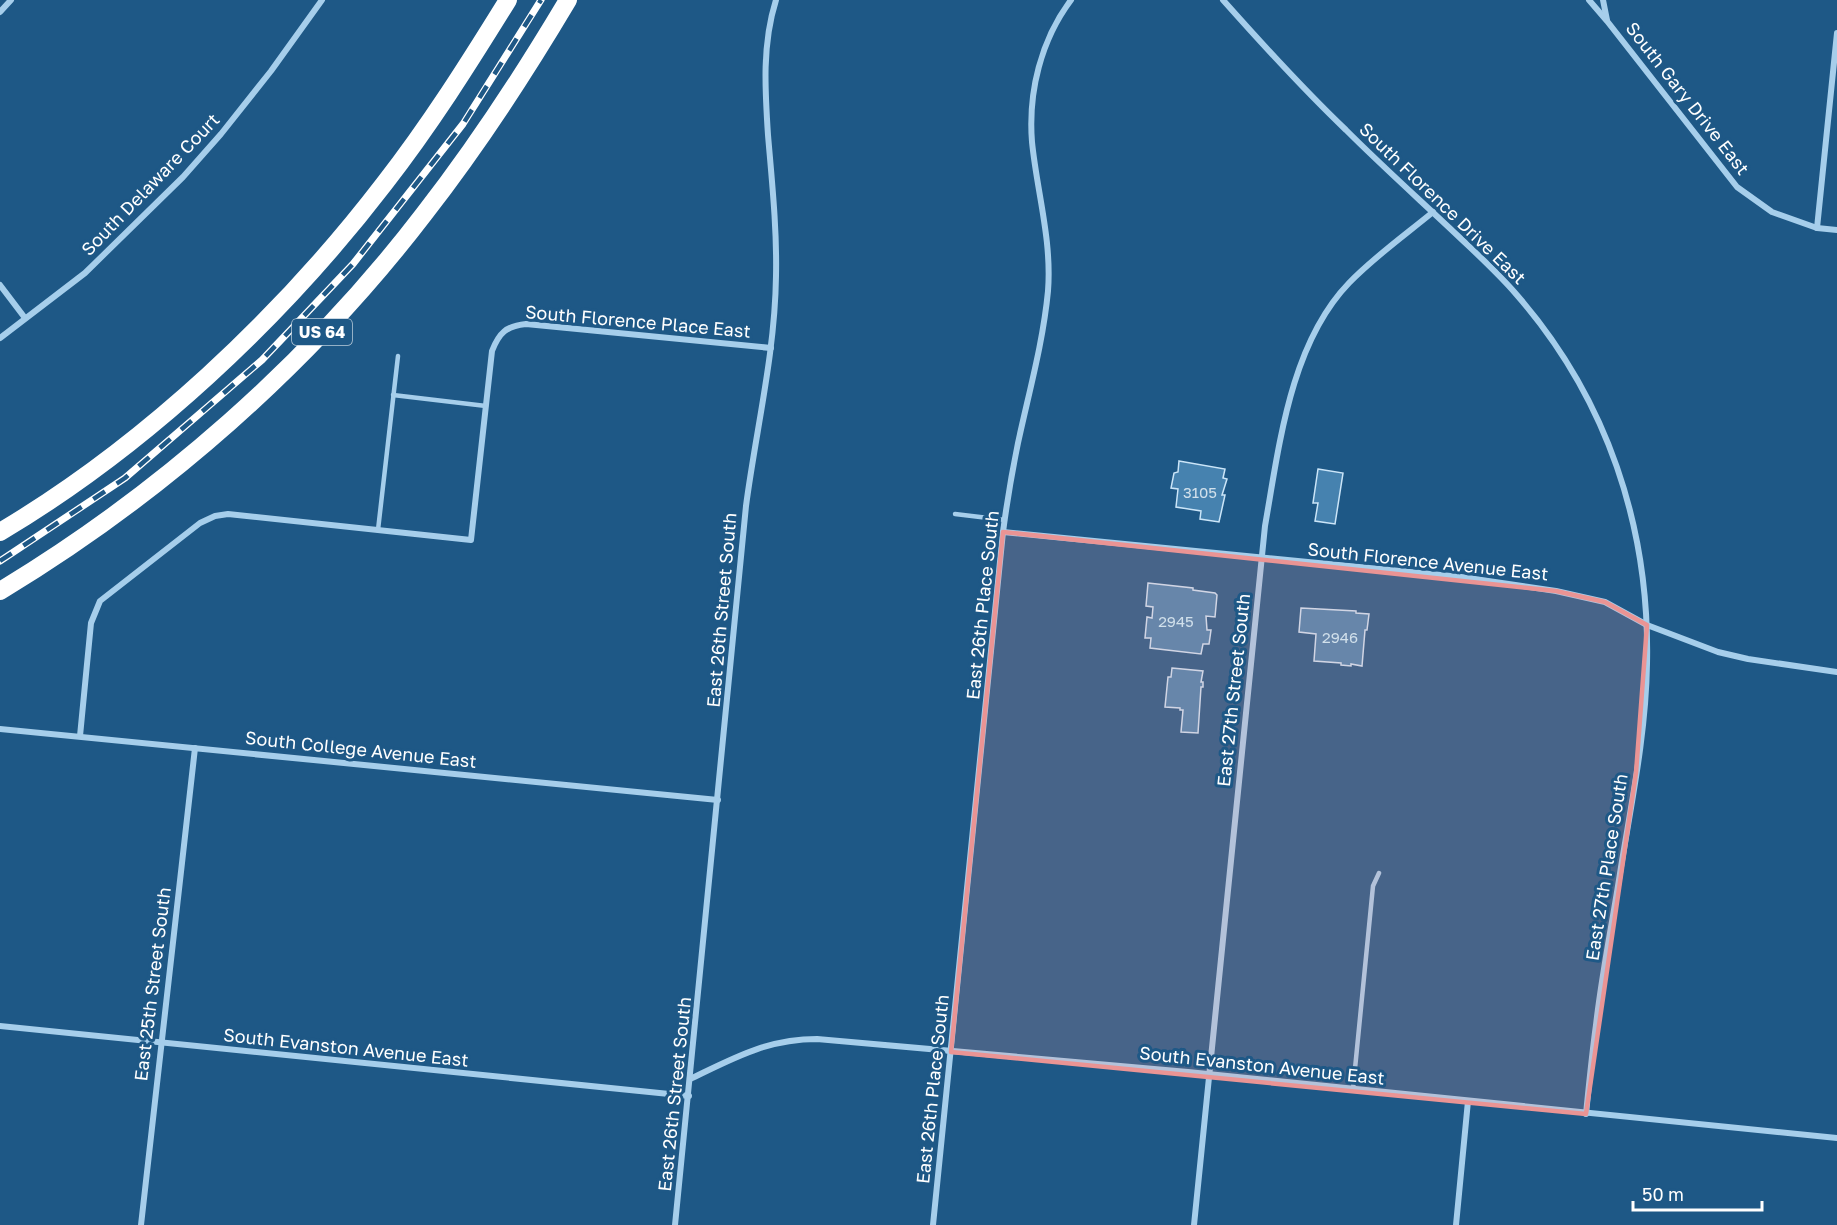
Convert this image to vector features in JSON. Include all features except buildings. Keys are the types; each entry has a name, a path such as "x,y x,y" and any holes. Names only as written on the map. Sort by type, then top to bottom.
{"highway":[{"name":"US 64","path":"0,532 114,453 194,389 323,259 384,185 466,69 508,0"},
{"name":"US 64","path":"0,591 95,529 165,476 240,413 360,292 424,214 482,135 568,0"}],"street":[{"path":"0,12 11,0"},
{"name":"South Delaware Court","path":"0,338 85,273 183,177 242,107 322,0"},
{"name":"East 26th Street South","path":"675,1225 748,496 771,348 775,301 776,239 765,76 769,27 776,0"},
{"name":"East 26th Place South","path":"933,1225 1005,520 1011,478 1040,351 1048,288 1045,225 1032,141 1034,92 1045,48 1071,0"},
{"name":"South Florence Drive East","path":"1223,0 1268,51 1344,129 1516,294 1560,351 1600,425 1631,508 1641,555 1647,625"},
{"name":"South Gary Drive East","path":"1589,0 1737,187 1772,212 1817,228 1837,230"},
{"path":"1603,0 1607,21"},
{"path":"1817,228 1837,33"},
{"name":"East 27th Street South","path":"1194,1225 1265,526 1293,387 1326,312 1349,283 1432,212"},
{"path":"0,285 25,318"},
{"name":"South Florence Place East","path":"486,406 492,351 497,338 513,325 526,324 771,348"},
{"path":"80,736 91,623 100,601 200,523 215,516 228,514 471,540 486,406"},
{"name":"South Florence Avenue East","path":"1004,532 1461,578 1556,591 1605,602 1647,625 1718,652 1748,659 1837,672"},
{"name":"East 27th Place South","path":"1586,1114 1596,1023 1636,773 1647,668 1647,625"},
{"name":"South College Avenue East","path":"0,729 718,800"},
{"name":"East 25th Street South","path":"141,1225 195,748"},
{"name":"South Evanston Avenue East","path":"0,1026 688,1096"},
{"name":"South Evanston Avenue East","path":"690,1079 740,1054 768,1044 794,1039 817,1039 1209,1074 1837,1138"},
{"path":"1456,1225 1468,1101"}],"lane":[{"path":"378,530 398,356"},
{"path":"393,395 486,406"},
{"path":"955,514 1005,520"},
{"path":"1353,1089 1373,886 1379,873"}],"highlighted area":[{"path":"1003,532 1556,591 1605,602 1647,625 1636,773 1586,1114 951,1052"}],"railway":[{"path":"0,561 125,478 262,360 353,264 463,124 541,0"}]}
